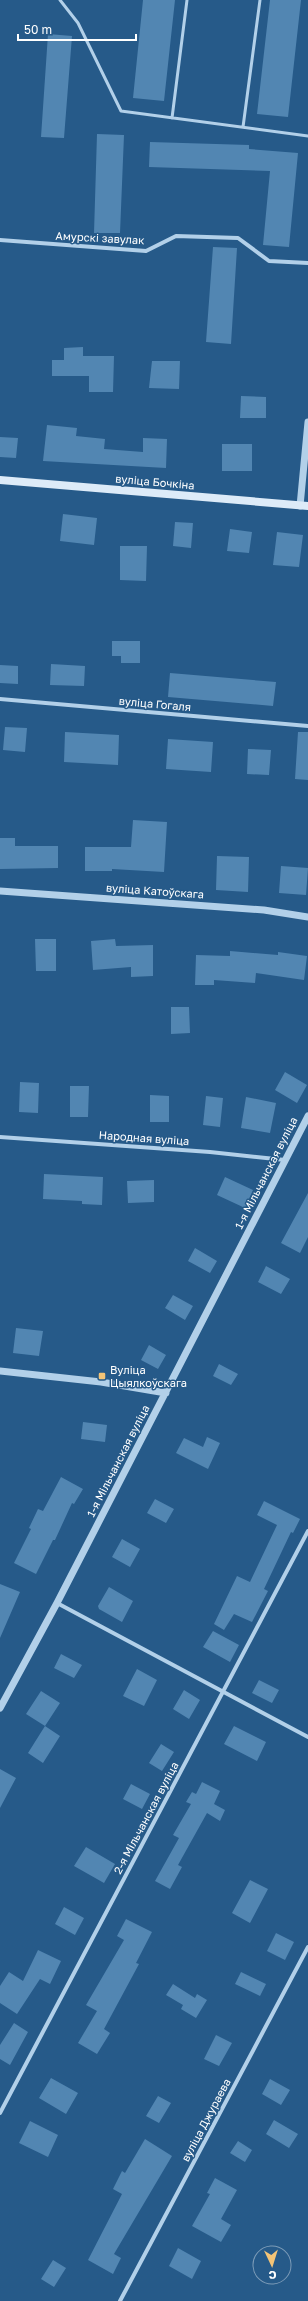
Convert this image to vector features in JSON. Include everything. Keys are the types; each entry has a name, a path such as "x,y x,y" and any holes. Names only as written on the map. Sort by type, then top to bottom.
{"main road":[{"name":"вуліца Бочкіна","path":"0,480 304,506"}],"street":[{"name":"Амурскі завулак","path":"0,240 146,251 176,236 238,238 269,261 308,263"},
{"path":"304,506 308,422"},
{"name":"вуліца Гогаля","path":"0,699 308,726"},
{"name":"вуліца Катоўскага","path":"0,891 264,910 308,917"},
{"name":"1-я Мільчанская вуліца","path":"0,1708 57,1603 308,1116"},
{"name":"Народная вуліца","path":"0,1137 195,1151 286,1160"},
{"path":"0,1371 101,1382 166,1393"},
{"name":"2-я Мільчанская вуліца","path":"0,2113 308,1531"},
{"path":"57,1603 308,1737"},
{"name":"вуліца Джураева","path":"120,2301 308,1947"}],"lane":[{"path":"60,0 78,23 121,111 308,136"},
{"path":"172,118 187,0"},
{"path":"243,127 260,0"}],"building":[{"path":"143,0 175,0 164,101 133,98"},
{"path":"270,0 301,0 288,117 257,114"},
{"path":"48,34 72,36 64,138 41,137"},
{"path":"97,134 124,135 120,233 94,233"},
{"path":"150,142 249,145 249,149 298,153 289,247 263,245 270,171 149,167"},
{"path":"213,247 237,248 231,344 206,342"},
{"path":"83,347 83,356 114,356 113,392 89,392 89,376 52,376 52,360 64,360 64,348"},
{"path":"152,361 180,361 179,389 149,388"},
{"path":"241,396 266,397 266,418 240,418"},
{"path":"47,425 77,428 76,436 105,439 104,449 143,452 143,438 167,439 166,468 43,461"},
{"path":"0,437 18,438 16,458 0,457"},
{"path":"222,444 252,444 252,471 222,471"},
{"path":"63,514 97,518 94,545 60,541"},
{"path":"175,522 193,523 191,548 173,546"},
{"path":"230,529 252,532 249,553 227,551"},
{"path":"277,532 303,535 299,567 273,565"},
{"path":"120,546 147,546 146,581 120,580"},
{"path":"112,641 140,641 140,663 121,663 121,656 112,656"},
{"path":"51,664 85,666 84,686 50,685"},
{"path":"0,665 18,666 18,684 0,683"},
{"path":"170,673 276,682 273,706 168,697"},
{"path":"5,727 27,728 25,752 3,750"},
{"path":"65,732 119,735 118,765 64,762"},
{"path":"298,732 308,732 308,780 295,779"},
{"path":"168,739 213,742 211,772 166,769"},
{"path":"248,749 271,750 269,775 247,774"},
{"path":"133,820 167,822 164,872 112,869 112,871 85,871 85,847 131,847"},
{"path":"0,838 15,838 15,846 58,846 58,868 0,869"},
{"path":"217,856 249,857 248,892 216,890"},
{"path":"281,866 308,868 306,895 279,893"},
{"path":"35,939 56,939 56,971 36,971"},
{"path":"115,939 116,946 153,945 153,976 131,977 131,967 93,970 91,941"},
{"path":"230,951 278,955 278,952 307,956 304,980 256,973 255,983 214,980 214,985 195,985 196,955 230,956"},
{"path":"171,1007 189,1007 190,1033 171,1034"},
{"path":"285,1072 307,1085 297,1103 275,1090"},
{"path":"20,1082 39,1083 38,1113 19,1112"},
{"path":"70,1086 89,1086 88,1117 70,1117"},
{"path":"150,1095 169,1096 169,1122 150,1122"},
{"path":"206,1096 223,1098 220,1127 203,1125"},
{"path":"246,1097 276,1103 270,1133 241,1128"},
{"path":"44,1174 103,1177 102,1205 82,1204 82,1201 43,1199"},
{"path":"225,1177 253,1190 245,1208 217,1195"},
{"path":"154,1180 154,1202 128,1203 127,1181"},
{"path":"308,1193 308,1237 300,1253 281,1243"},
{"path":"195,1248 217,1261 210,1273 188,1261"},
{"path":"266,1266 290,1279 281,1294 258,1282"},
{"path":"173,1295 193,1306 185,1320 165,1308"},
{"path":"16,1328 43,1331 39,1356 13,1353"},
{"path":"149,1345 166,1355 158,1369 141,1360"},
{"path":"219,1364 238,1374 231,1385 213,1376"},
{"path":"83,1422 107,1425 105,1442 81,1439"},
{"path":"207,1437 220,1443 208,1469 176,1453 184,1438 203,1447"},
{"path":"61,1477 83,1489 74,1504 72,1503 55,1540 53,1540 36,1574 14,1563 31,1529 29,1528 38,1509 43,1511"},
{"path":"155,1499 174,1509 166,1523 147,1513"},
{"path":"264,1501 300,1519 293,1533 291,1532 264,1589 268,1591 252,1622 234,1614 224,1630 214,1624 237,1576 250,1582 277,1525 257,1515"},
{"path":"122,1539 140,1549 130,1567 112,1557"},
{"path":"0,1584 20,1592 0,1638"},
{"path":"109,1587 133,1601 122,1622 99,1609 98,1606"},
{"path":"213,1631 239,1645 230,1662 203,1647"},
{"path":"61,1654 82,1665 74,1678 54,1668"},
{"path":"137,1669 157,1680 144,1706 123,1696"},
{"path":"259,1680 279,1690 272,1703 252,1693"},
{"path":"184,1690 200,1700 189,1719 173,1709"},
{"path":"41,1691 60,1703 45,1726 26,1714"},
{"path":"45,1726 60,1736 43,1763 28,1753"},
{"path":"234,1726 266,1742 257,1761 224,1744"},
{"path":"161,1744 174,1752 162,1771 149,1763"},
{"path":"0,1769 16,1778 0,1808"},
{"path":"202,1782 220,1791 214,1804 225,1810 220,1821 207,1813 178,1865 182,1867 170,1889 155,1881 179,1838 173,1835 191,1804 186,1802 192,1792 196,1794"},
{"path":"131,1784 150,1794 142,1809 123,1799"},
{"path":"86,1847 115,1864 104,1883 74,1866"},
{"path":"250,1880 268,1889 250,1923 232,1913"},
{"path":"64,1907 84,1918 75,1935 55,1924"},
{"path":"126,1919 152,1932 136,1963 139,1964 104,2029 110,2033 97,2054 78,2043 97,2011 86,2005 124,1940 117,1936"},
{"path":"276,1933 294,1942 285,1960 267,1951"},
{"path":"38,1950 61,1961 50,1984 40,1979 17,2014 0,2003 0,1986 9,1972 23,1981"},
{"path":"241,1972 266,1984 260,1996 235,1984"},
{"path":"173,1984 195,1998 197,1994 207,2000 196,2018 181,2009 183,2005 166,1995"},
{"path":"14,2023 28,2032 10,2065 0,2059 0,2045"},
{"path":"216,2035 232,2043 219,2066 204,2059"},
{"path":"51,2078 78,2093 66,2114 39,2098"},
{"path":"270,2079 290,2090 281,2105 262,2094"},
{"path":"158,2096 171,2103 159,2123 146,2116"},
{"path":"274,2120 298,2134 289,2148 266,2134"},
{"path":"30,2121 58,2135 48,2157 19,2143"},
{"path":"145,2139 172,2156 114,2254 121,2258 113,2274 88,2260 122,2194 113,2189 122,2171 125,2173"},
{"path":"238,2141 252,2150 245,2162 230,2153"},
{"path":"215,2178 237,2190 221,2219 231,2225 221,2242 192,2226 210,2194 207,2193"},
{"path":"178,2248 201,2261 192,2279 169,2266"},
{"path":"53,2260 66,2268 54,2287 41,2279"}],"place":[{"name":"Вуліца Цыялкоўскага","path":"102,1376"}]}
